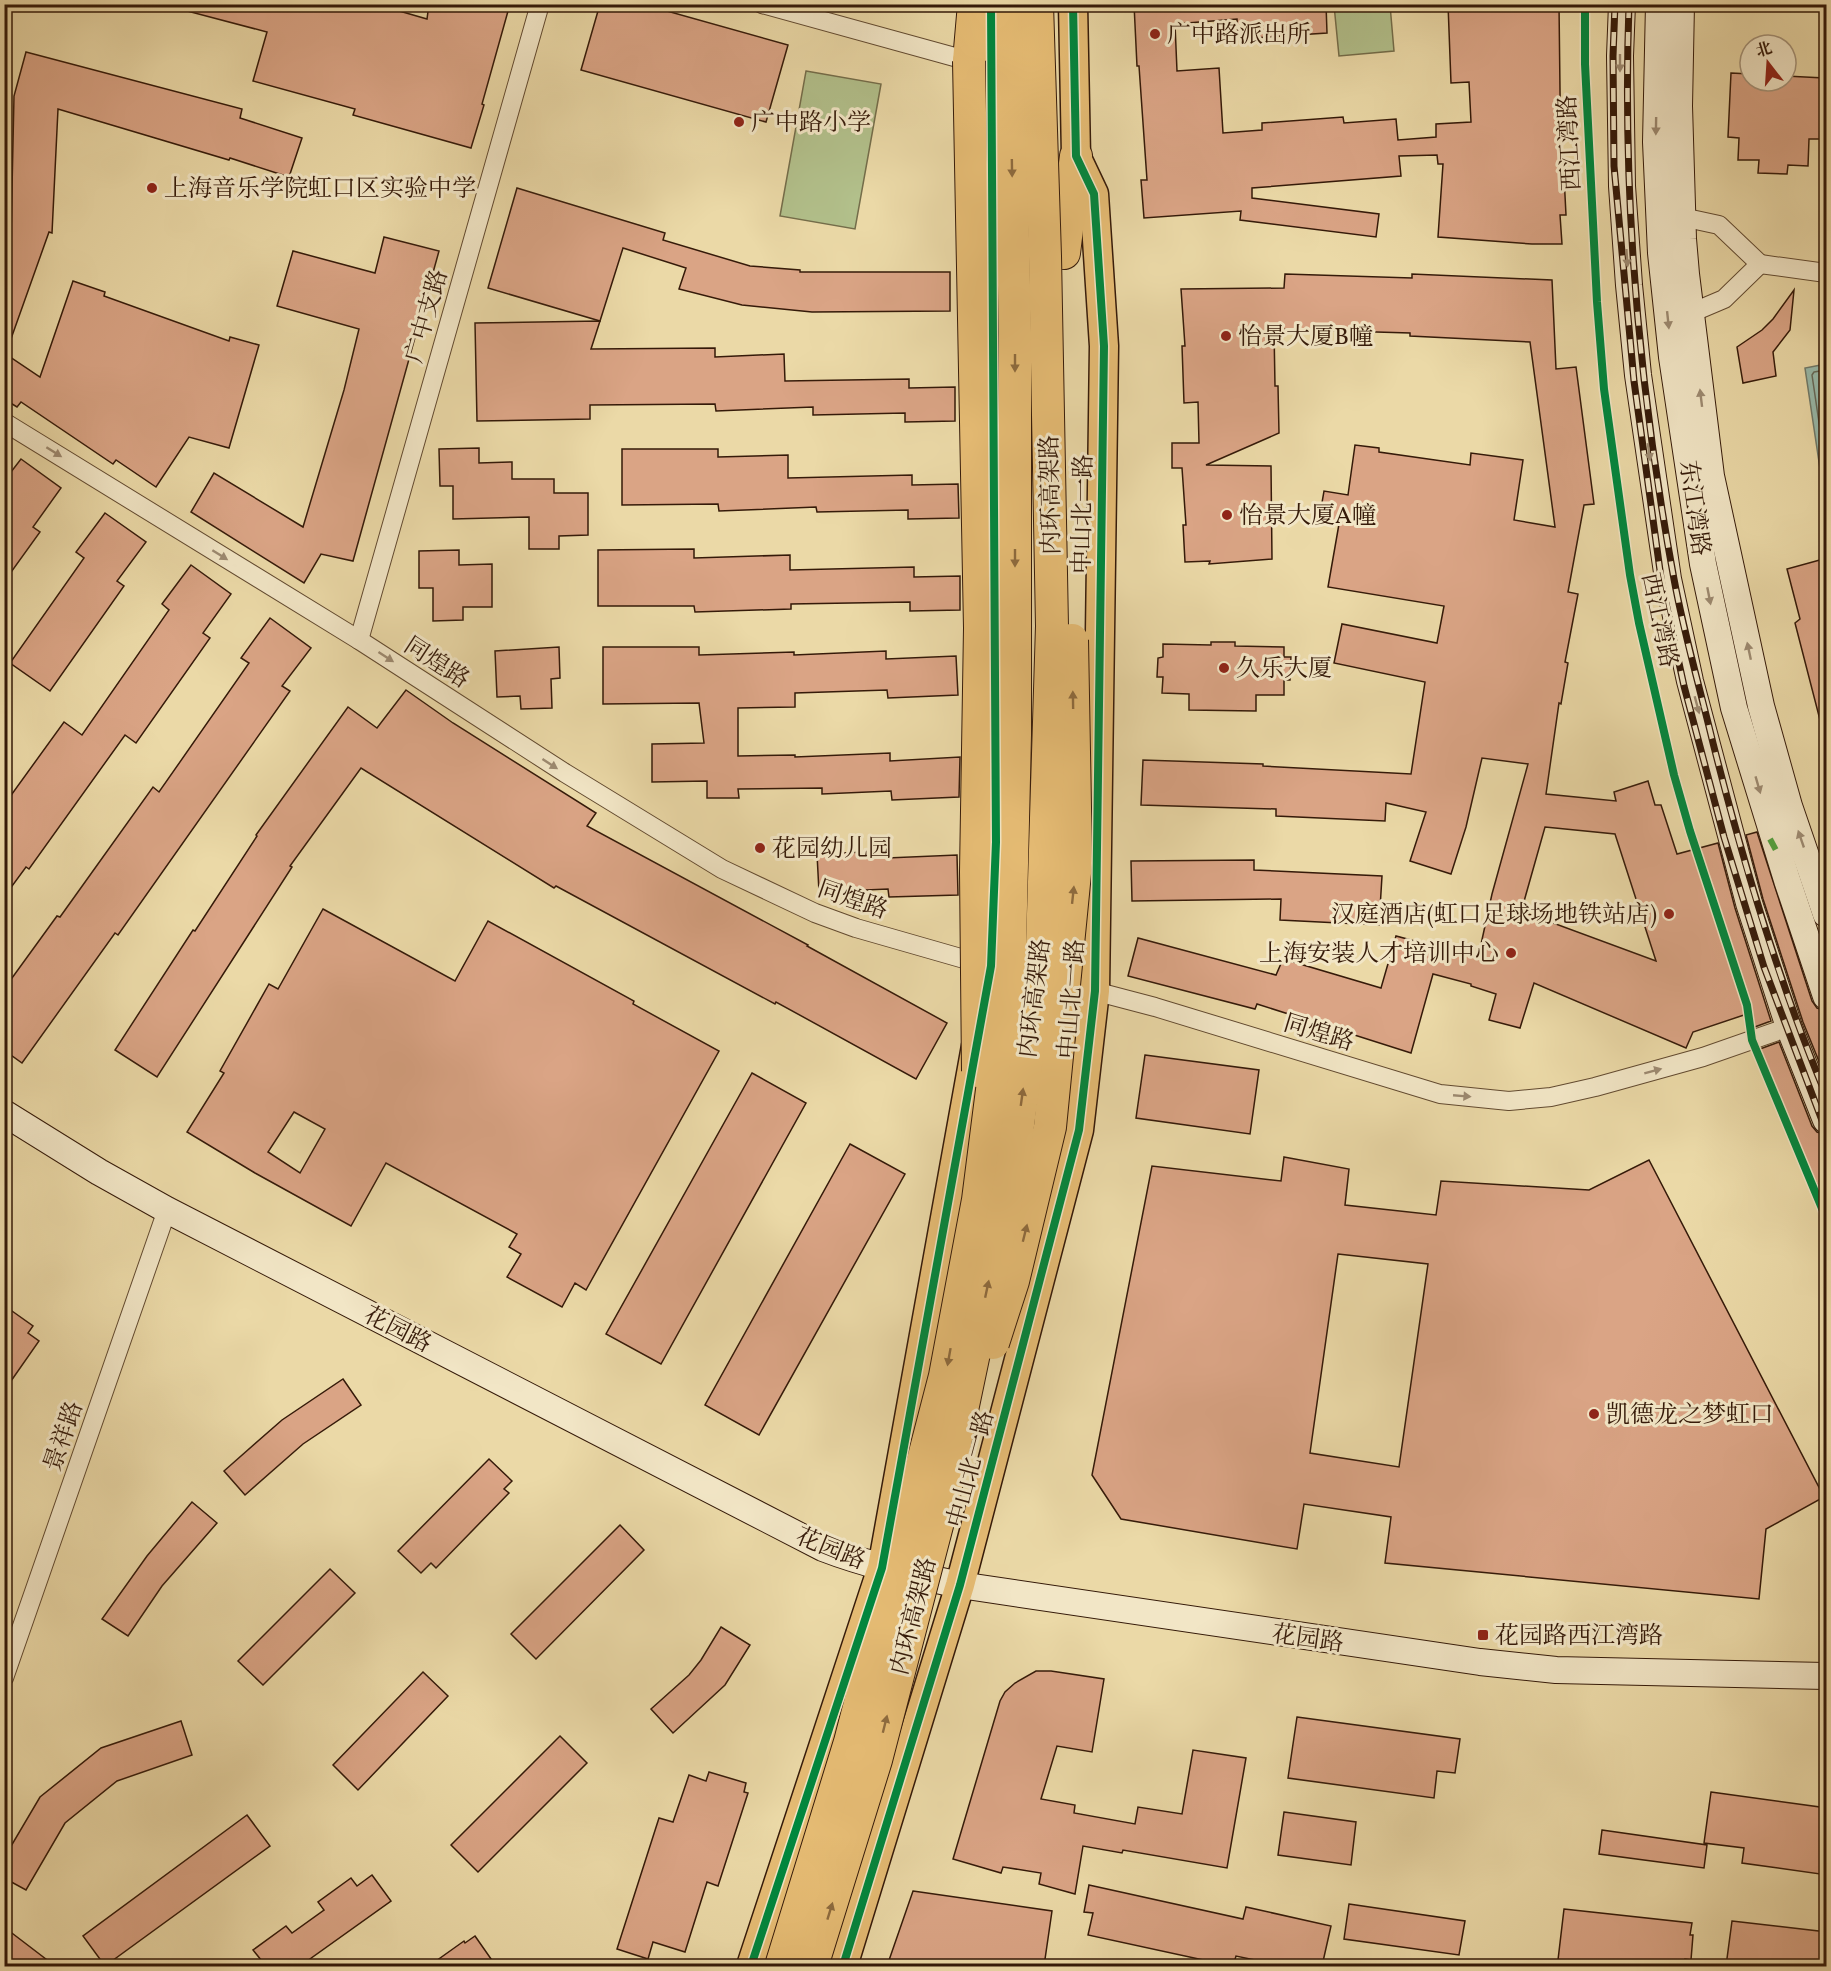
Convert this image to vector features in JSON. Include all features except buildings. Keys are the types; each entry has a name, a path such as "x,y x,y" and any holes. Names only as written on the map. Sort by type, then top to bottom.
{"highway":[{"path":"974,4 969,61 980,627 976,872 978,1200"},
{"name":"内环高架路","path":"782,1966 850,1742 942,1388 978,1200 1010,948 1015,735 1015,332 1008,4"},
{"name":"内环高架路","path":"812,1966 876,1760 941,1510 1011,1177 1042,946 1052,626 1046,256 1037,4"},
{"path":"941,1510 1013,1281 1050,1127 1076,851 1064,253 1077,156"}],"main road":[{"path":"752,1966 882,1568 990,966 996,842 991,4"},
{"name":"中山北一路","path":"843,1966 960,1585 1079,1130 1095,991 1104,346 1094,194 1077,156 1073,4"},
{"name":"西江湾路","path":"1622,4 1620,56 1622,186 1629,285 1638,375 1668,579 1690,681 1749,903 1789,1027 1827,1120"},
{"name":"东江湾路","path":"1659,4 1656,142 1661,253 1672,357 1703,564 1734,708 1787,880 1827,996"},
{"name":"东江湾路","path":"1681,4 1679,106 1682,217 1686,274 1711,476 1749,652 1789,806 1827,914"},
{"name":"花园路","path":"4,1113 99,1172 167,1210 823,1548 882,1568 960,1585 1480,1662 1556,1670 1827,1676"}],"street":[{"name":"广中支路","path":"359,640 540,4"},
{"path":"762,4 969,61"},
{"path":"1682,217 1719,225 1760,264 1827,273"},
{"path":"1691,313 1724,299 1760,264"},
{"name":"同煌路","path":"4,422 359,640 662,834 722,869 815,913 856,928 990,966 1155,1007 1440,1094 1509,1101 1551,1097 1703,1057 1789,1027"},
{"name":"景祥路","path":"4,1678 167,1210"}],"green space":[{"path":"1334,5 1390,5 1394,51 1339,56"},
{"path":"806,71 881,84 855,229 780,216"}],"water":[{"path":"1826,364 1826,509 1805,368"}],"railway":[{"path":"1615,4 1614,166 1634,381 1662,585 1684,686 1724,837 1764,967 1826,1131"},
{"path":"1629,4 1628,149 1636,293 1651,437 1674,579 1687,641 1749,877 1792,1009 1826,1095"}],"marked path":[{"path":"1770,839 1777,852"}],"cycle path":[{"path":"751,1966 882,1568 991,966 996,842 991,4"},
{"path":"843,1966 960,1585 1079,1130 1095,991 1104,346 1094,194 1076,156 1073,4"},
{"path":"1585,4 1585,64 1597,302 1604,389 1630,575 1639,623 1674,775 1747,1005 1752,1040 1826,1218"}],"place":[{"name":"广中路派出所","path":"1155,34"},
{"name":"广中路小学","path":"739,122"},
{"name":"上海音乐学院虹口区实验中学","path":"152,188"},
{"name":"怡景大厦B幢","path":"1226,336"},
{"name":"怡景大厦A幢","path":"1227,515"},
{"name":"久乐大厦","path":"1224,668"},
{"name":"花园幼儿园","path":"760,848"},
{"name":"汉庭酒店(虹口足球场地铁站店)","path":"1669,914"},
{"name":"上海安装人才培训中心","path":"1511,953"},
{"name":"凯德龙之梦虹口","path":"1594,1414"},
{"name":"花园路西江湾路","path":"1483,1635"}]}
